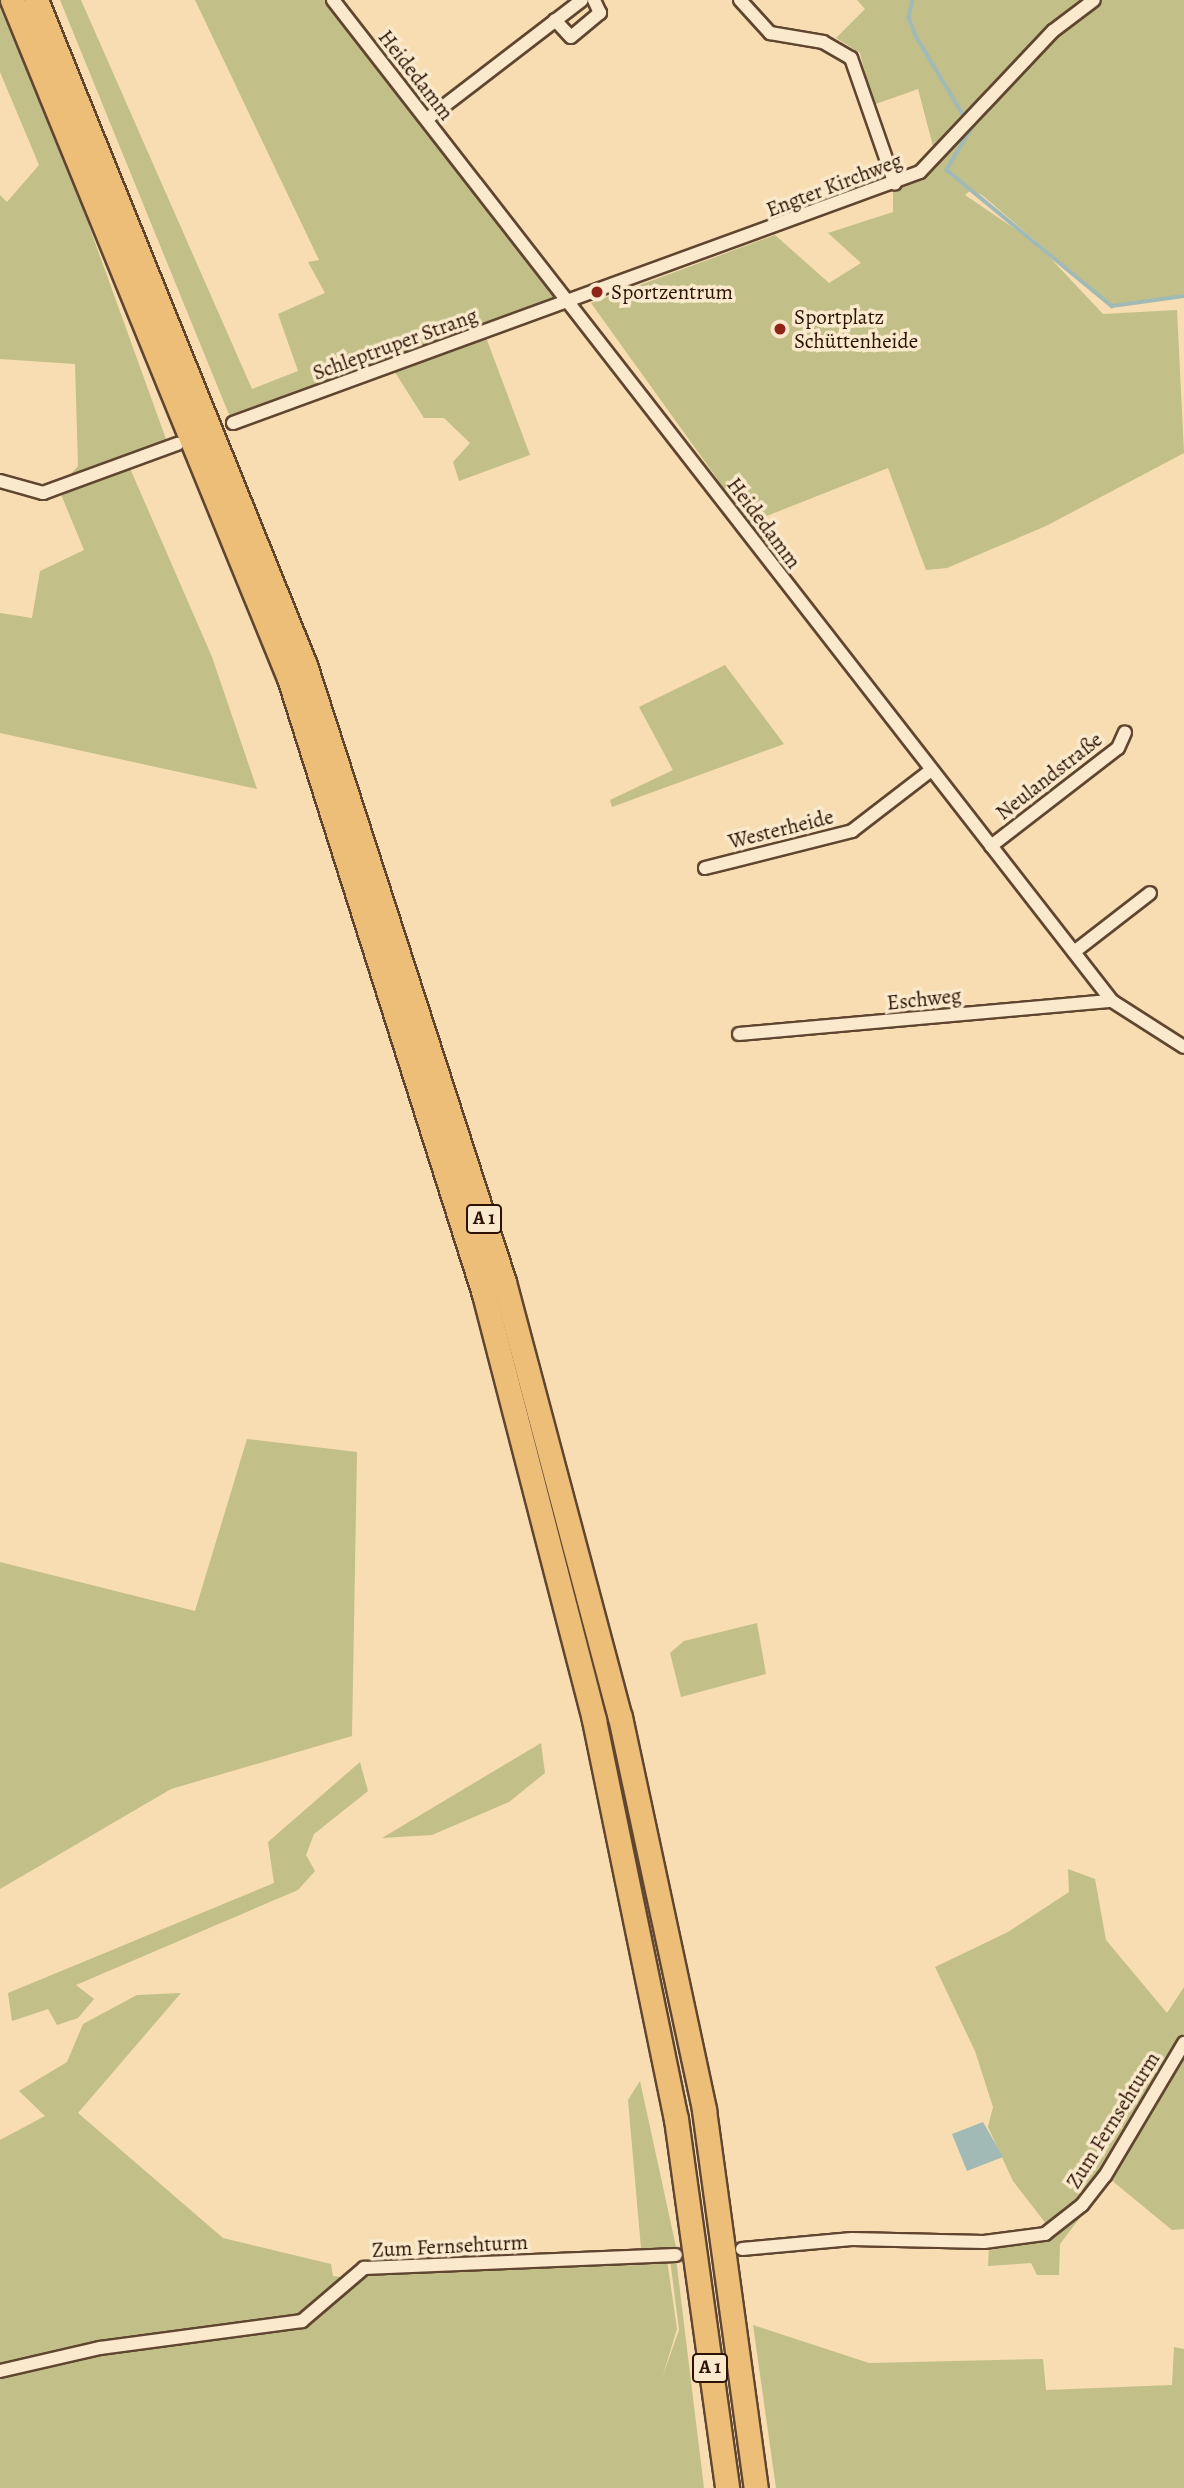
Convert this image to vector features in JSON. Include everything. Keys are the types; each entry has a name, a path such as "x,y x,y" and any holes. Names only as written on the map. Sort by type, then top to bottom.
{"highway":[{"name":"A 1","path":"12,0 289,678 484,1294 594,1720 674,2106 727,2488"},
{"name":"A 1","path":"36,0 306,665 504,1282 620,1717 704,2110 756,2488"}],"street":[{"name":"Heidedamm","path":"333,0 930,771 1112,1001 1184,1047"},
{"path":"427,120 582,0"},
{"path":"555,20 571,37 600,13 594,0"},
{"path":"740,0 770,33 823,42 851,58 895,184"},
{"name":"Engter Kirchweg","path":"569,302 895,184 938,159 1015,70 1094,0"},
{"name":"Schleptruper Strang","path":"233,423 569,302"},
{"path":"0,481 43,493 177,444"},
{"name":"Neulandstraße","path":"991,846 1118,748 1125,732"},
{"name":"Westerheide","path":"705,868 852,831 930,771"},
{"path":"1074,952 1150,893"},
{"name":"Eschweg","path":"739,1034 1112,1001"},
{"name":"Zum Fernsehturm","path":"742,2249 852,2239 984,2242 1045,2234 1082,2205 1105,2176 1184,2043"},
{"name":"Zum Fernsehturm","path":"0,2371 100,2348 302,2322 320,2312 351,2273 364,2268 676,2255"}],"shaded area":[{"path":"60,0 81,0 252,389 298,371 278,314 325,293 308,262 319,260 195,0 333,0 569,302 230,417"},
{"path":"857,0 1184,0 1184,296 1112,306 982,195 971,190 965,195 1037,244 1103,314 1177,310 1184,453 1046,526 947,568 926,570 888,468 749,523 591,303 775,235 829,283 861,263 828,233 893,212 893,191 922,177 919,162 934,150 918,89 873,105 860,53 836,38 865,9"},
{"path":"0,8 62,151 166,439 151,453 59,487 78,466 75,364 0,359 0,195 7,202 39,165 0,72"},
{"path":"484,332 530,455 459,481 453,462 470,443 444,418 424,418 391,366"},
{"path":"129,466 212,657 257,789 0,733 0,613 32,618 40,571 84,550 60,492"},
{"path":"725,665 784,744 612,807 610,800 673,770 639,707"},
{"path":"247,1439 357,1452 352,1736 171,1789 0,1889 0,1562 195,1611"},
{"path":"757,1623 766,1674 681,1697 670,1653 684,1641"},
{"path":"541,1743 545,1773 509,1802 432,1835 382,1838"},
{"path":"360,1762 368,1791 314,1834 306,1855 315,1871 298,1890 76,1985 94,1999 78,2018 57,2025 48,2009 12,2021 8,1993 274,1883 268,1842"},
{"path":"1068,1869 1095,1879 1106,1940 1167,2013 1184,1987 1184,2033 1102,2173 1080,2201 1047,2225 1013,2181 988,2127 993,2107 975,2051 935,1967 1008,1932 1069,1892"},
{"path":"181,1993 78,2113 223,2238 331,2264 333,2276 363,2280 369,2272 667,2260 677,2329 662,2378 679,2330 670,2259 676,2258 704,2488 0,2488 0,2140 45,2116 19,2091 67,2062 83,2024 137,1995"},
{"path":"1184,2054 1184,2229 1172,2230 1110,2179"},
{"path":"640,2081 676,2247 671,2249 641,2248 628,2100"},
{"path":"1103,2187 1060,2244 1059,2275 1037,2275 1031,2263 988,2266 989,2247 1051,2236"},
{"path":"753,2325 869,2363 1043,2359 1046,2390 1172,2385 1174,2347 1184,2349 1184,2488 776,2488"}],"water":[{"path":"983,2122 1003,2157 967,2171 952,2134"}],"waterway":[{"path":"913,0 909,18 916,36 964,116"},
{"path":"971,130 947,170 1112,306 1184,296"}],"tunnel":[{"path":"676,2255 742,2249"}],"place":[{"name":"Sportzentrum","path":"597,292"},
{"name":"Sportplatz Schüttenheide","path":"780,329"}]}
